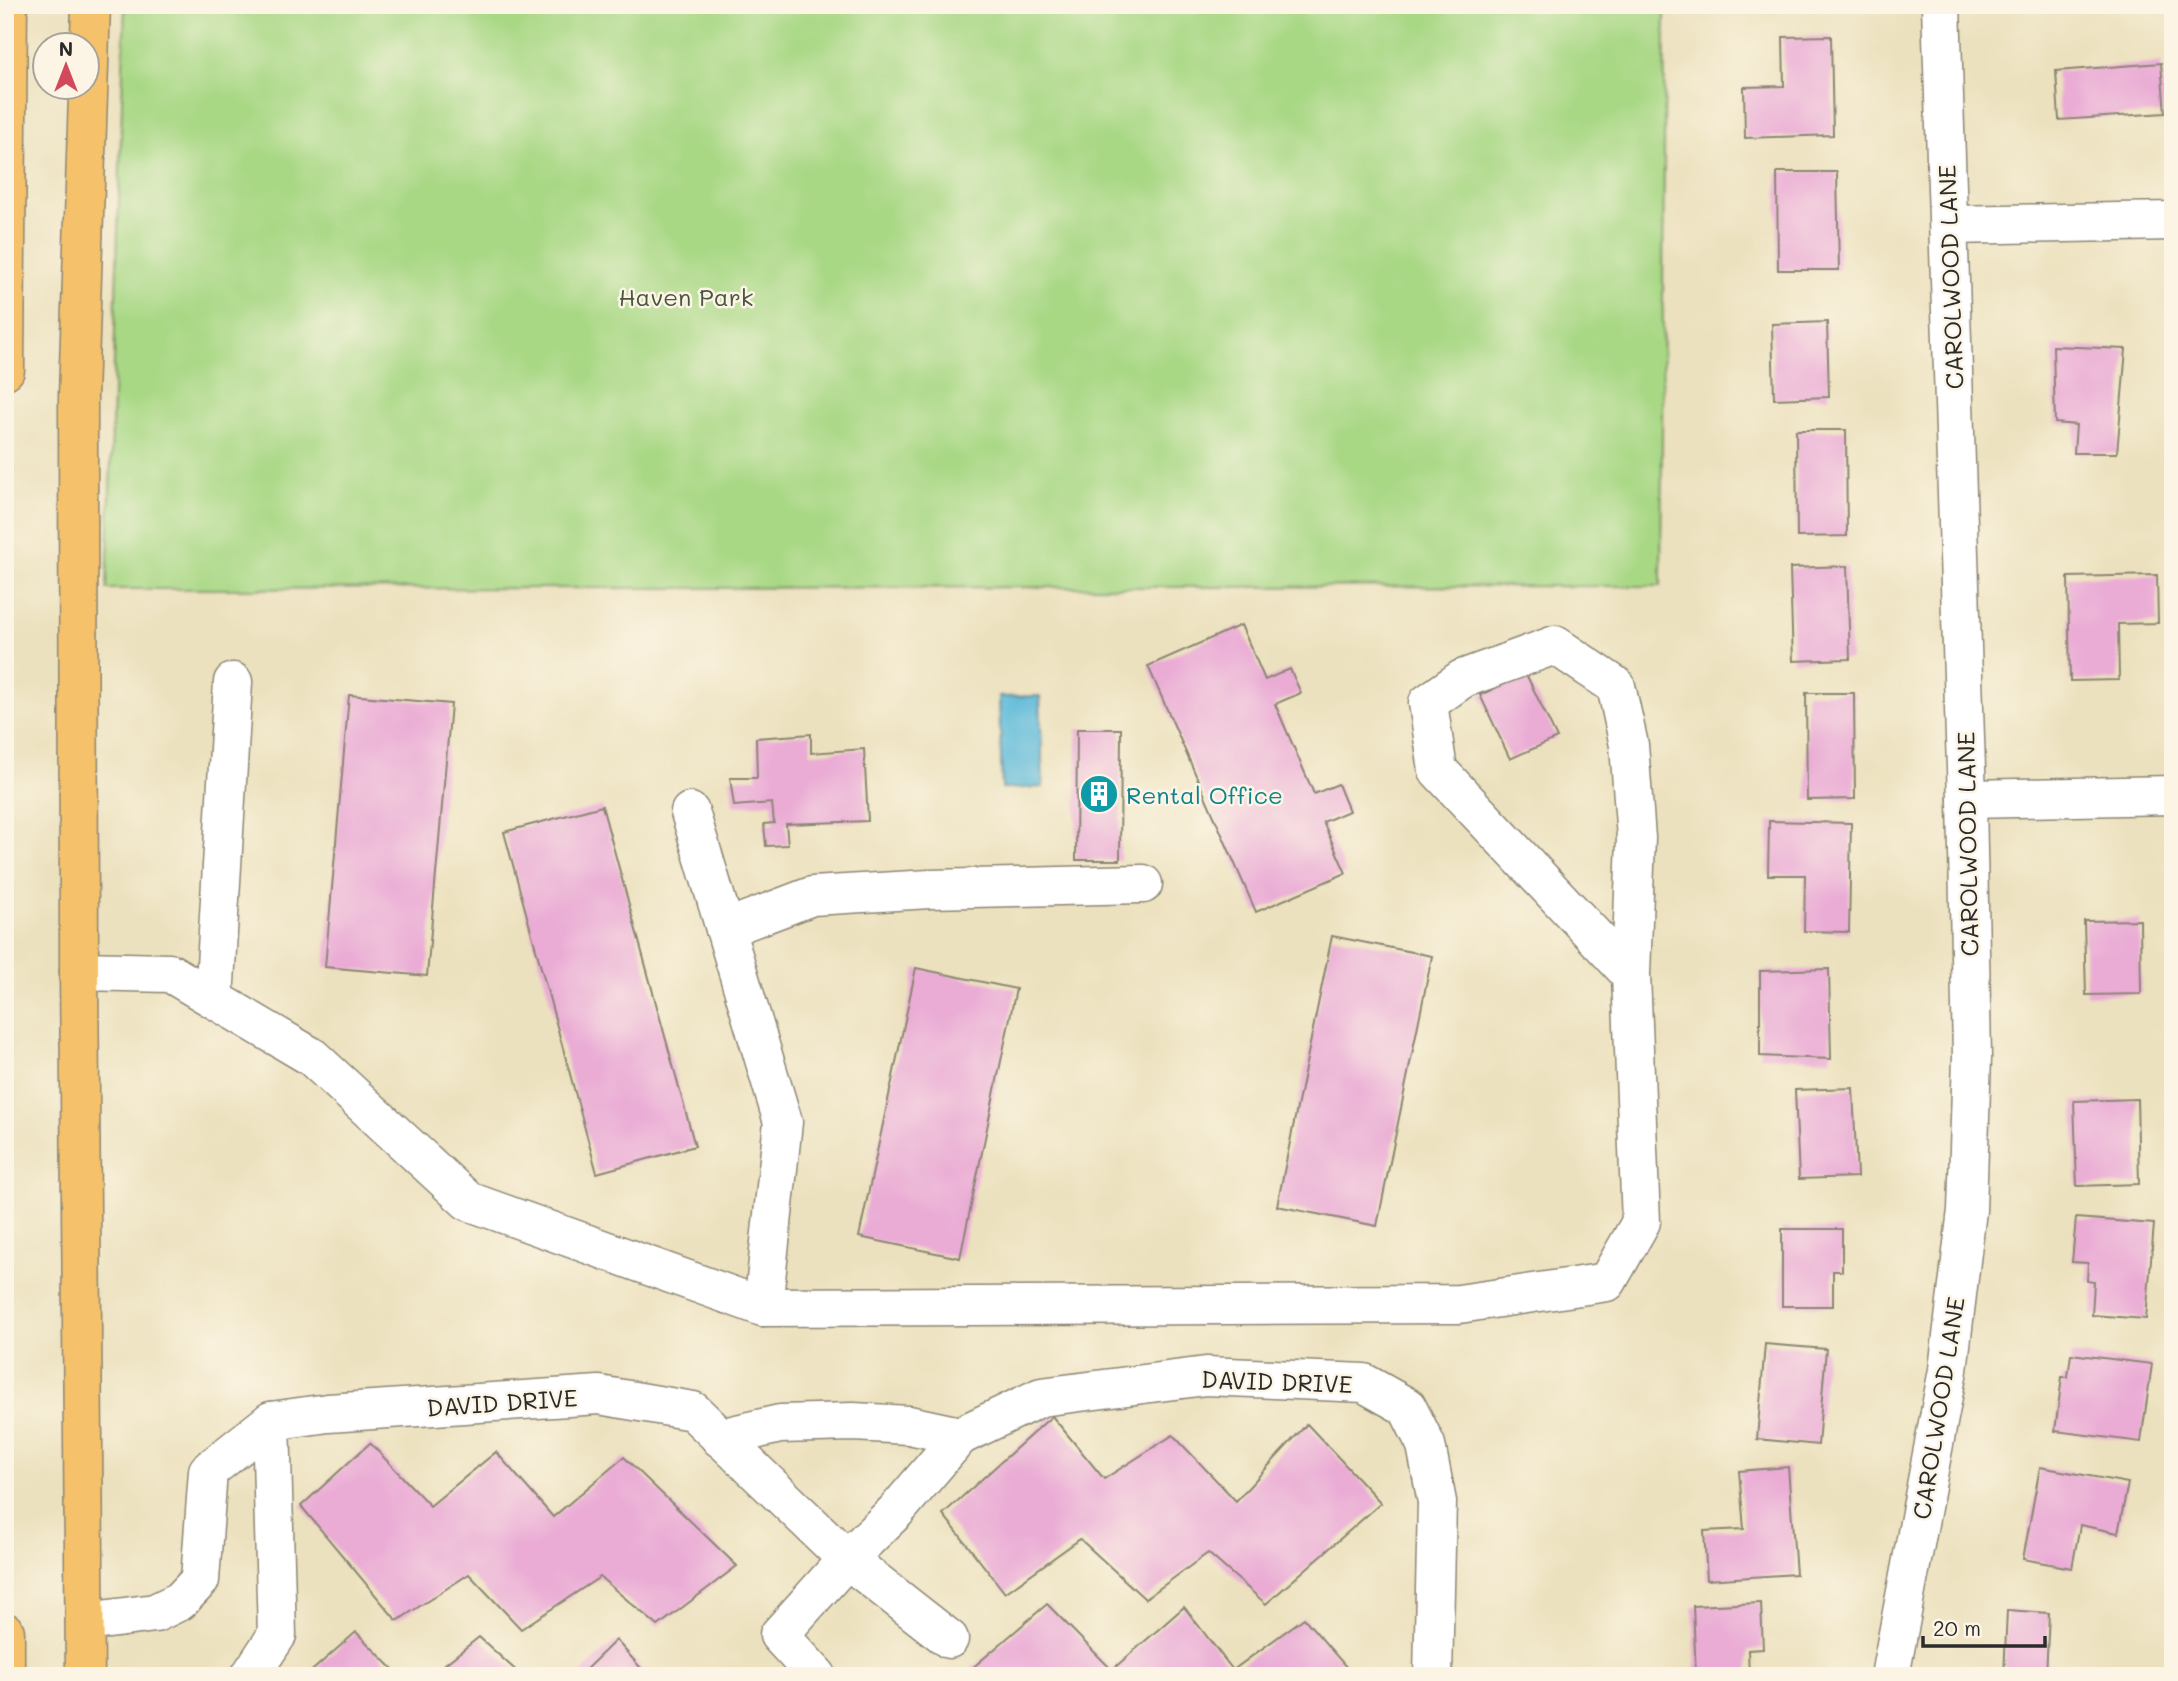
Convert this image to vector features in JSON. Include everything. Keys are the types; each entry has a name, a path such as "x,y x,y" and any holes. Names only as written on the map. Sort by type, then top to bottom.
{"main road":[{"path":"5,369 8,5"},
{"path":"85,1676 79,971 78,397 91,5"},
{"path":"5,1632 5,1676"}],"street":[{"name":"CAROLWOOD LANE","path":"1890,1676 1946,1383 1967,1209 1972,1057 1967,799 1941,5"},
{"path":"1949,225 2173,221"},
{"path":"79,971 170,973 312,1057 468,1201 763,1307 1459,1304 1607,1282 1641,1222 1631,975 1636,838 1629,745 1616,687 1555,645 1462,679 1428,703 1438,770 1631,975"},
{"path":"214,999 233,682"},
{"path":"1967,799 2173,794"},
{"path":"690,812 783,1122 763,1307"},
{"path":"725,929 812,897 930,889 1143,884"},
{"name":"DAVID DRIVE","path":"847,1559 896,1511 960,1436 1041,1397 1206,1376 1364,1383 1407,1407 1426,1446 1437,1502 1433,1676"},
{"name":"DAVID DRIVE","path":"271,1421 328,1413 599,1395 693,1411 847,1559 949,1639"},
{"path":"86,1622 155,1613 180,1601 200,1580 208,1471 271,1421"},
{"path":"250,1676 277,1635 271,1421"},
{"path":"720,1438 780,1424 853,1422 909,1425 960,1436"},
{"path":"817,1676 779,1635 847,1559"}],"green space":[{"name":"Haven Park","path":"125,5 1665,5 1661,586 107,589"}],"water":[{"path":"1040,696 1043,787 1002,789 999,697"}],"building":[{"path":"1831,36 1833,135 1745,138 1744,87 1784,86 1783,37"},
{"path":"2161,63 2165,113 2059,120 2056,71"},
{"path":"1777,172 1837,172 1839,270 1778,270"},
{"path":"1827,322 1829,397 1774,399 1772,324"},
{"path":"2053,346 2126,349 2117,453 2074,453 2076,425 2055,423"},
{"path":"1796,430 1846,430 1847,536 1797,537"},
{"path":"1847,566 1850,659 1793,661 1790,568"},
{"path":"2157,575 2158,623 2118,624 2119,680 2070,681 2068,577"},
{"path":"1241,625 1265,680 1290,669 1301,693 1275,704 1314,794 1338,784 1349,811 1323,822 1346,873 1256,912 1148,666"},
{"path":"1526,674 1557,738 1510,759 1480,695"},
{"path":"1806,693 1854,693 1855,799 1807,800"},
{"path":"349,695 451,704 427,976 325,967"},
{"name":"Rental Office","path":"1077,729 1121,729 1120,860 1076,860"},
{"path":"811,734 811,753 864,749 868,821 786,824 788,845 766,846 764,824 774,823 772,803 734,806 730,778 757,778 756,738"},
{"path":"602,806 695,1146 597,1173 504,832"},
{"path":"1769,821 1851,823 1849,932 1804,931 1805,875 1768,875"},
{"path":"2140,920 2141,994 2086,995 2084,921"},
{"path":"1332,936 1432,956 1377,1226 1277,1206"},
{"path":"916,968 1016,989 960,1258 859,1237"},
{"path":"1829,969 1831,1059 1760,1056 1760,971"},
{"path":"1853,1088 1857,1177 1799,1179 1795,1090"},
{"path":"2137,1099 2139,1184 2077,1186 2074,1101"},
{"path":"2076,1218 2154,1224 2146,1319 2092,1315 2094,1282 2087,1281 2088,1263 2072,1262"},
{"path":"1782,1229 1842,1229 1842,1271 1833,1271 1833,1306 1782,1306"},
{"path":"1765,1344 1826,1349 1818,1445 1757,1439"},
{"path":"2071,1354 2152,1364 2141,1442 2055,1431 2062,1377 2068,1377"},
{"path":"1052,1416 1104,1479 1173,1435 1236,1501 1307,1424 1381,1503 1266,1604 1208,1553 1145,1599 1080,1539 1005,1593 943,1514"},
{"path":"370,1443 430,1506 496,1452 553,1517 624,1457 737,1566 658,1626 600,1577 521,1629 469,1574 397,1621 301,1506"},
{"path":"1788,1467 1796,1574 1707,1580 1704,1531 1744,1529 1739,1471"},
{"path":"2040,1467 2128,1483 2118,1533 2080,1525 2072,1568 2023,1559"},
{"path":"1761,1603 1763,1649 1748,1650 1749,1676 1696,1676 1693,1606"},
{"path":"1047,1604 1112,1670 1184,1607 1233,1670 1304,1618 1354,1676 963,1676"},
{"path":"2007,1610 2049,1613 2046,1676 2004,1676"},
{"path":"356,1632 400,1676 306,1676"},
{"path":"479,1637 522,1676 430,1676"},
{"path":"616,1640 648,1676 579,1676"}],"place":[{"name":"Rental Office","path":"1099,794"}]}
